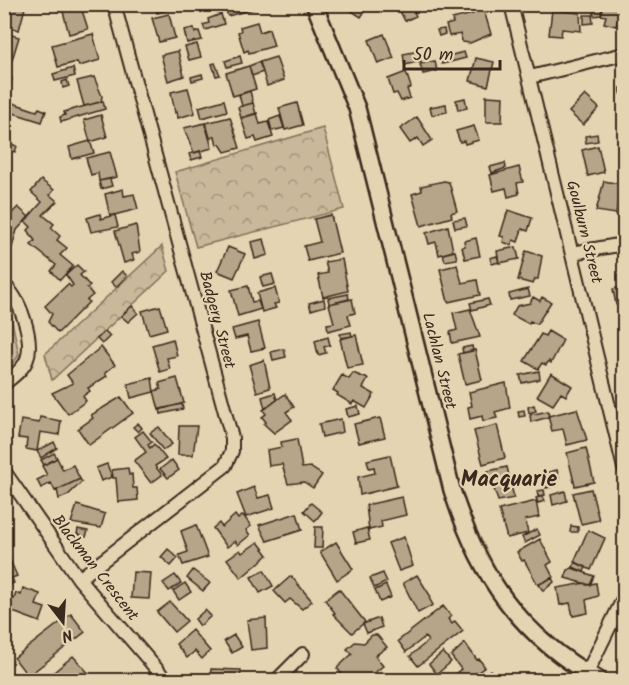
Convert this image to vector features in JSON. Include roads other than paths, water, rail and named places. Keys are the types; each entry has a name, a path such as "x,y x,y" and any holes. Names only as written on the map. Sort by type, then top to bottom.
{"street":[{"name":"Badgery Street","path":"79,579 225,466 232,452 232,438 114,4"},
{"name":"Lachlan Street","path":"314,4 341,65 360,117 452,490 463,526 478,560 508,605 547,645 593,677"},
{"name":"Goulburn Street","path":"511,4 572,253 619,420 624,468"},
{"path":"530,76 624,54"},
{"path":"572,253 624,244"},
{"path":"4,285 14,293 19,303 29,346 25,363 4,384"},
{"name":"Blackman Crescent","path":"4,471 79,579 166,681"},
{"path":"593,677 624,597"},
{"path":"277,681 303,654"}],"district":[{"name":"Macquarie","path":"509,480"}]}
